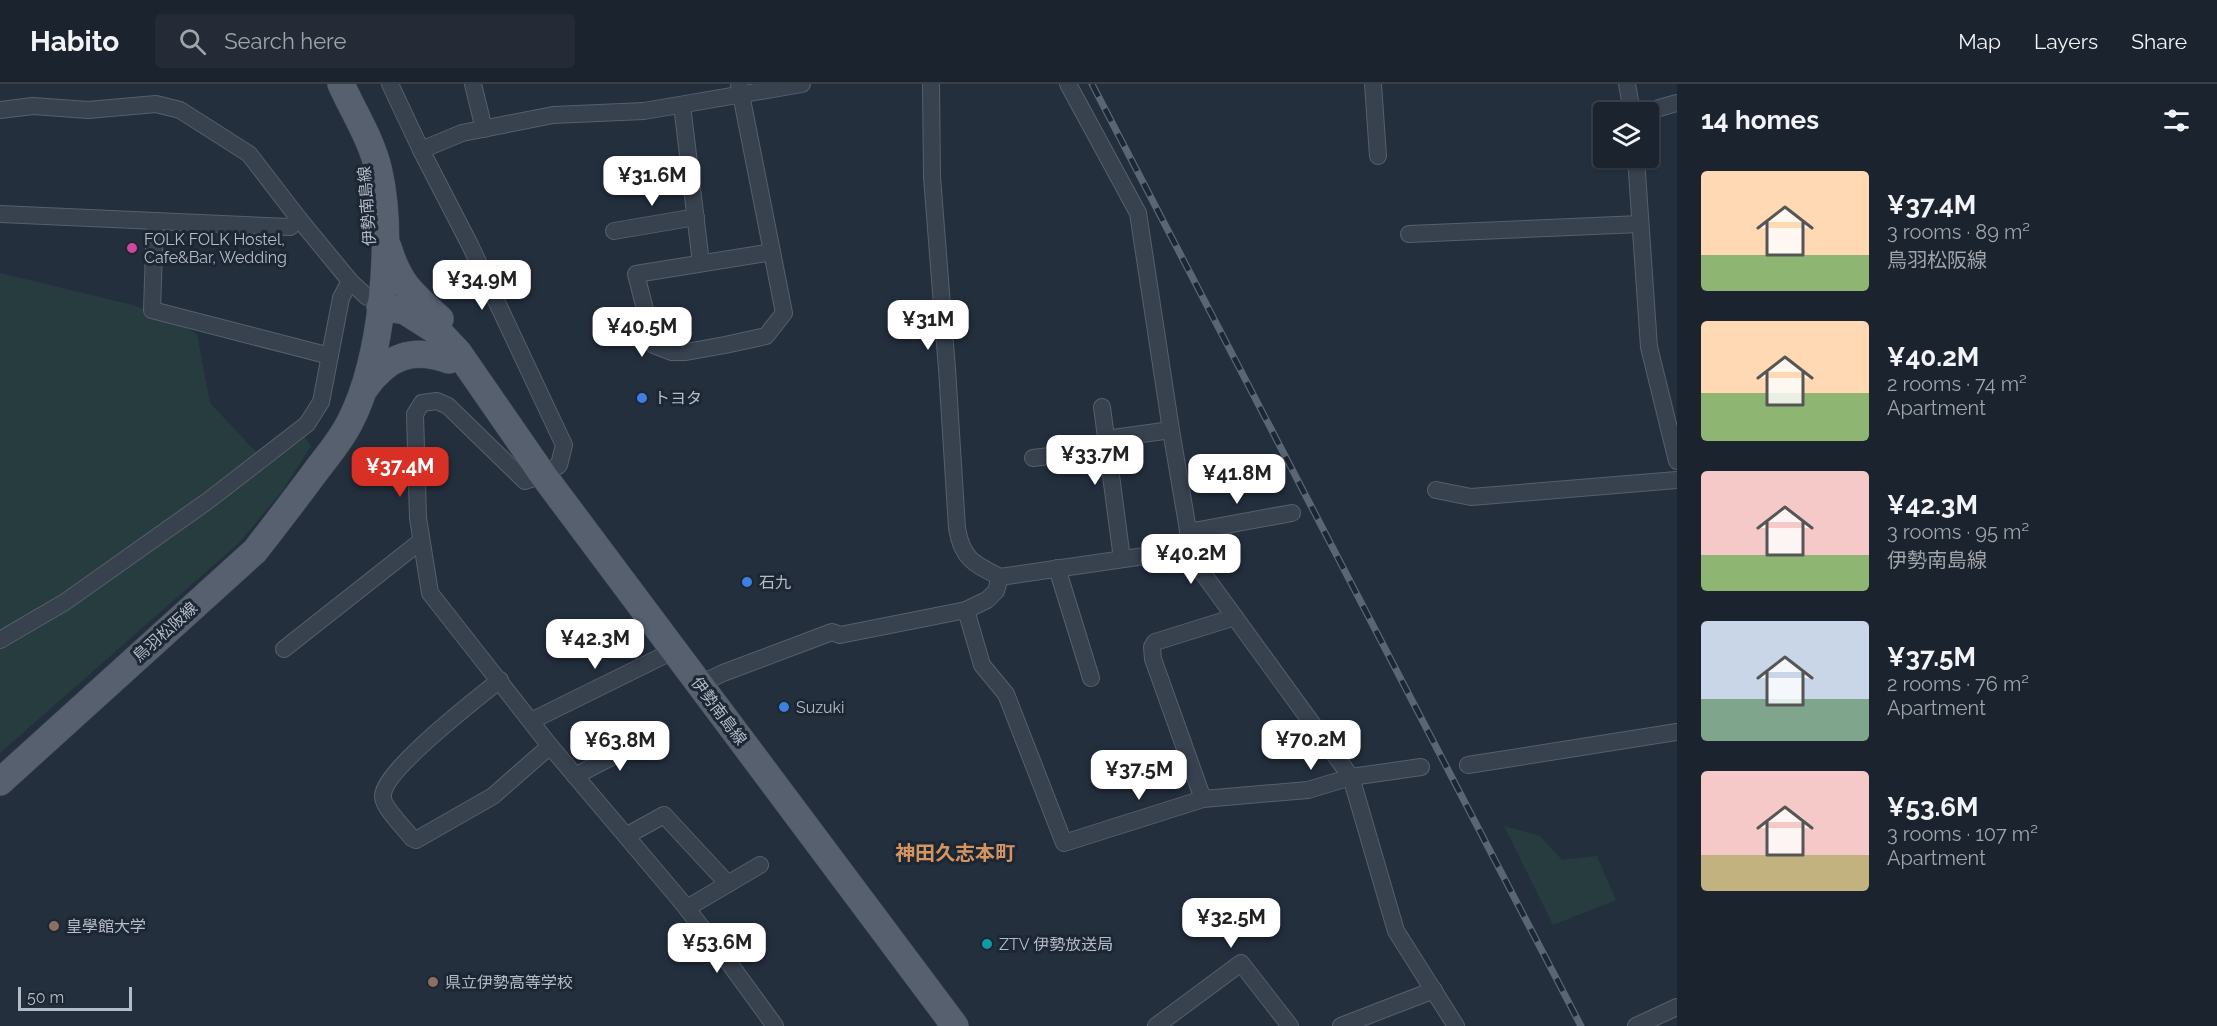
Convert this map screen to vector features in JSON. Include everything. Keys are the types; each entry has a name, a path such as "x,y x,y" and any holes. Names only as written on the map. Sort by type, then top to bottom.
{"main road":[{"name":"伊勢南島線","path":"345,92 366,134 379,171 384,207 386,240 366,295"},
{"name":"伊勢南島線","path":"345,92 359,137 368,197 371,237 366,295 397,326 431,345 485,394"},
{"path":"386,240 392,261 407,289 451,329 471,363 485,394"},
{"name":"伊勢南島線","path":"366,295 405,311 441,334 458,352 543,476 956,1026"},
{"name":"鳥羽松阪線","path":"0,782 255,550 317,470 349,424 371,364 366,295"},
{"name":"鳥羽松阪線","path":"317,470 343,403 355,361 366,295"},
{"path":"363,391 382,368 400,357 422,354 435,355 449,360"}],"street":[{"path":"390,84 470,245 564,445 559,465 543,476 525,481 448,406 437,401 422,403 415,414 418,518 430,593 550,746 687,908 775,1026"},
{"path":"473,84 484,129"},
{"path":"421,150 447,138 554,115 644,111 682,105 740,90 802,84"},
{"path":"931,84 932,177 960,544 971,561 1000,577 1186,550"},
{"path":"1068,84 1138,213 1188,532 1186,550 1351,777 1396,931 1456,1026"},
{"path":"1372,84 1378,156"},
{"path":"1627,84 1630,102"},
{"path":"740,90 772,252 784,313 766,336 686,351 672,352 654,345 636,274 772,252"},
{"path":"1659,108 1677,103"},
{"path":"0,110 33,106 88,110 156,104 180,110 242,147 299,219 366,295"},
{"path":"682,105 701,263"},
{"path":"1637,168 1649,347 1677,460"},
{"path":"0,214 290,227 299,219"},
{"path":"614,231 696,218"},
{"path":"155,221 152,310 330,356"},
{"path":"1410,234 1640,224"},
{"path":"0,640 65,602 209,500 307,424 321,402 341,298 366,295"},
{"path":"1102,407 1122,559"},
{"path":"1033,458 1171,430"},
{"path":"1436,490 1471,497 1677,480"},
{"path":"1188,532 1293,513"},
{"path":"284,649 421,541"},
{"path":"1057,568 1091,678"},
{"path":"700,684 723,673 832,632 840,635 966,610 987,600 996,591 1000,577"},
{"path":"966,610 982,665 1006,694 1064,843 1203,799 1308,790 1351,777 1421,767"},
{"path":"1203,799 1153,659 1152,647 1155,642 1235,617"},
{"path":"531,721 675,650"},
{"path":"500,680 402,764 382,793 383,801 416,840 493,796 550,746"},
{"path":"1468,765 1677,732"},
{"path":"575,776 648,738"},
{"path":"626,836 664,815 728,884"},
{"path":"687,908 760,865"},
{"path":"1156,1026 1241,963 1290,1026"},
{"path":"1341,1026 1434,990"},
{"path":"1636,1026 1677,1008"}],"green space":[{"path":"0,273 133,305 162,316 197,334 210,403 261,457 298,428 311,446 283,490 240,542 0,753"},
{"path":"1504,826 1540,836 1562,860 1597,856 1616,900 1553,925"}],"railway":[{"path":"1092,84 1581,1026"}],"place":[{"name":"FOLK FOLK Hostel, Cafe&Bar, Wedding","path":"132,248"},
{"name":"トヨタ","path":"642,398"},
{"name":"石九","path":"747,582"},
{"name":"Suzuki","path":"784,707"},
{"name":"皇學館大学","path":"54,926"},
{"name":"ZTV 伊勢放送局","path":"987,944"},
{"name":"県立伊勢高等学校","path":"433,982"}],"district":[{"name":"神田久志本町","path":"955,853"}]}
